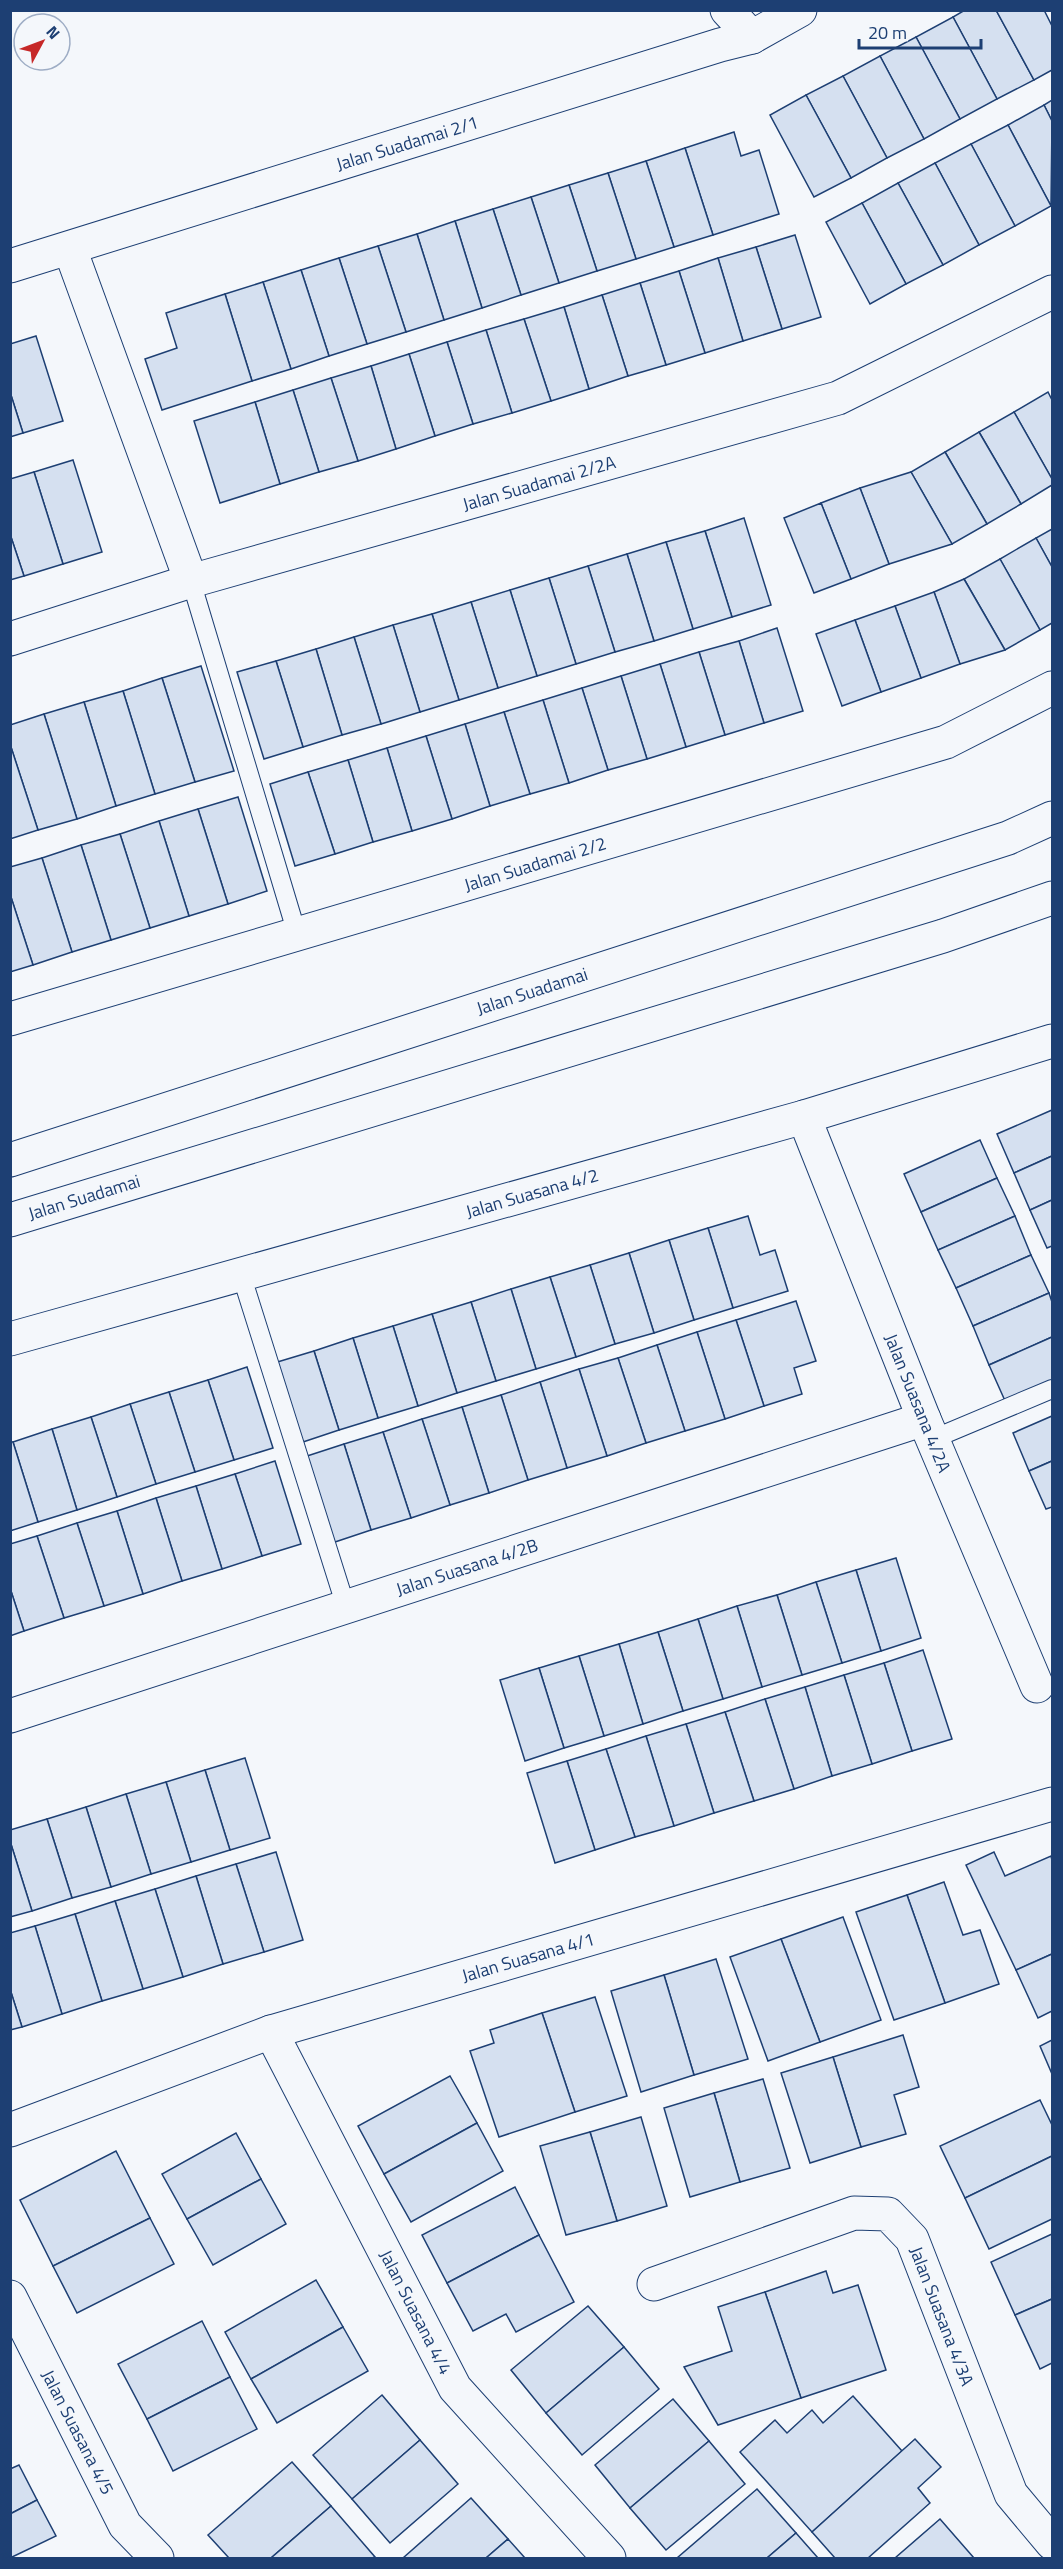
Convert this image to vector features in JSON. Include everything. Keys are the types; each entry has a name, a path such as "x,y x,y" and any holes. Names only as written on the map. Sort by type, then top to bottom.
{"street":[{"path":"727,10 752,37"},
{"name":"Jalan Suadamai 2/1","path":"10,266 697,52 752,37 800,10"},
{"path":"70,249 191,581"},
{"name":"Jalan Suadamai 2/2A","path":"10,639 191,581 838,398 1053,292"},
{"name":"Jalan Suadamai 2/2","path":"10,1019 946,742 1053,688"},
{"name":"Jalan Suadamai","path":"10,1160 1008,838 1053,818"},
{"name":"Jalan Suadamai","path":"10,1220 943,936 1053,898"},
{"name":"Jalan Suasana 4/2","path":"10,1339 804,1117 1053,1041"},
{"name":"Jalan Suasana 4/2A","path":"804,1117 928,1429 1037,1686"},
{"name":"Jalan Suasana 4/2B","path":"10,1716 346,1607 928,1429"},
{"name":"Jalan Suasana 4/1","path":"10,2130 271,2032 1053,1804"},
{"name":"Jalan Suasana 4/4","path":"271,2032 455,2388 609,2559"},
{"name":"Jalan Suasana 4/3A","path":"654,2284 854,2213 888,2214 912,2239 1011,2494 1053,2543"},
{"name":"Jalan Suasana 4/5","path":"10,2297 125,2525 157,2559"}],"lane":[{"path":"191,581 297,934"},
{"path":"241,1274 346,1607"},
{"path":"928,1429 1053,1389"}],"building":[{"path":"965,10 996,10 1034,80 997,99 953,17"},
{"path":"996,10 1044,10 1052,26 1052,70 1034,80"},
{"path":"953,17 997,99 960,119 916,37"},
{"path":"916,37 960,119 924,139 880,56"},
{"path":"880,56 924,139 887,158 843,76"},
{"path":"843,76 887,158 851,178 806,95"},
{"path":"806,95 851,178 814,197 770,115"},
{"path":"1052,100 1052,121 1044,105"},
{"path":"1044,105 1052,121 1051,206 1008,125"},
{"path":"1008,125 1051,206 1015,226 971,144"},
{"path":"734,132 741,156 759,150 779,214 713,235 685,148"},
{"path":"971,144 1015,226 979,245 935,163"},
{"path":"685,148 713,235 674,247 646,161"},
{"path":"646,161 674,247 636,259 608,173"},
{"path":"935,163 979,245 943,265 898,183"},
{"path":"608,173 636,259 597,271 569,185"},
{"path":"898,183 943,265 906,284 862,203"},
{"path":"569,185 597,271 559,283 531,197"},
{"path":"531,197 559,283 521,295 493,209"},
{"path":"862,203 906,284 870,304 826,222"},
{"path":"493,209 521,295 482,308 455,221"},
{"path":"455,221 482,308 444,320 417,234"},
{"path":"417,234 444,320 406,332 378,246"},
{"path":"795,235 821,317 782,329 756,247"},
{"path":"378,246 406,332 367,344 339,258"},
{"path":"756,247 782,329 743,341 718,258"},
{"path":"339,258 367,344 329,356 301,270"},
{"path":"718,258 743,341 705,353 679,271"},
{"path":"301,270 329,356 291,369 263,282"},
{"path":"679,271 705,353 666,365 640,283"},
{"path":"263,282 291,369 252,381 225,294"},
{"path":"640,283 666,365 628,376 602,295"},
{"path":"225,294 252,381 162,410 145,359 177,348 166,313"},
{"path":"602,295 628,376 589,389 564,307"},
{"path":"564,307 589,389 551,401 524,319"},
{"path":"524,319 551,401 512,413 486,330"},
{"path":"486,330 512,413 473,424 447,342"},
{"path":"36,336 63,421 23,433 10,392 10,344"},
{"path":"447,342 473,424 435,436 409,354"},
{"path":"409,354 435,436 396,449 371,366"},
{"path":"371,366 396,449 358,461 331,378"},
{"path":"331,378 358,461 319,472 293,390"},
{"path":"293,390 319,472 280,484 255,402"},
{"path":"10,392 23,433 10,437"},
{"path":"1048,392 1052,400 1052,479 1014,412"},
{"path":"255,402 280,484 220,503 194,421"},
{"path":"1014,412 1052,479 1052,485 1021,504 979,432"},
{"path":"979,432 1021,504 987,524 945,452"},
{"path":"945,452 987,524 952,544 911,472"},
{"path":"73,460 102,552 63,564 34,472"},
{"path":"34,472 63,564 24,576 10,534 10,479"},
{"path":"911,472 952,544 889,564 860,488"},
{"path":"860,488 889,564 851,579 821,503"},
{"path":"821,503 851,579 814,593 784,518"},
{"path":"744,518 771,605 732,617 705,531"},
{"path":"1052,529 1052,567 1036,538"},
{"path":"705,531 732,617 693,629 666,542"},
{"path":"10,534 24,576 10,580"},
{"path":"1036,538 1052,567 1052,623 1040,630 1000,559"},
{"path":"666,542 693,629 654,641 627,554"},
{"path":"627,554 654,641 615,652 588,566"},
{"path":"1000,559 1040,630 1005,650 964,579"},
{"path":"588,566 615,652 576,664 549,578"},
{"path":"549,578 576,664 537,676 510,590"},
{"path":"964,579 1005,650 960,664 934,592"},
{"path":"510,590 537,676 498,688 471,602"},
{"path":"934,592 960,664 921,678 895,606"},
{"path":"471,602 498,688 459,700 432,614"},
{"path":"895,606 921,678 881,692 855,620"},
{"path":"432,614 459,700 420,712 393,625"},
{"path":"855,620 881,692 842,706 816,634"},
{"path":"393,625 420,712 381,724 354,637"},
{"path":"777,628 803,711 764,723 739,641"},
{"path":"354,637 381,724 342,735 316,649"},
{"path":"739,641 764,723 725,735 699,652"},
{"path":"316,649 342,735 303,747 276,661"},
{"path":"699,652 725,735 686,747 660,664"},
{"path":"276,661 303,747 264,759 237,672"},
{"path":"660,664 686,747 647,759 621,676"},
{"path":"201,666 234,771 195,782 162,678"},
{"path":"621,676 647,759 608,770 582,688"},
{"path":"162,678 195,782 155,794 123,691"},
{"path":"582,688 608,770 569,783 543,700"},
{"path":"123,691 155,794 116,806 84,702"},
{"path":"543,700 569,783 530,794 504,712"},
{"path":"84,702 116,806 77,819 44,714"},
{"path":"504,712 530,794 490,806 465,724"},
{"path":"44,714 77,819 38,830 10,744 10,725"},
{"path":"465,724 490,806 452,819 426,736"},
{"path":"426,736 452,819 412,831 387,748"},
{"path":"10,744 38,830 10,839"},
{"path":"387,748 412,831 373,842 348,760"},
{"path":"348,760 373,842 335,854 308,772"},
{"path":"308,772 335,854 295,866 270,784"},
{"path":"238,797 267,891 228,904 198,809"},
{"path":"198,809 228,904 189,916 159,821"},
{"path":"159,821 189,916 150,928 120,834"},
{"path":"120,834 150,928 111,940 81,845"},
{"path":"81,845 111,940 72,952 42,858"},
{"path":"42,858 72,952 33,965 10,894 10,867"},
{"path":"10,894 33,965 10,972"},
{"path":"1052,1110 1052,1156 1014,1173 997,1134"},
{"path":"980,1140 997,1178 921,1212 904,1174"},
{"path":"1052,1156 1052,1200 1030,1210 1014,1173"},
{"path":"997,1178 1015,1216 938,1250 921,1212"},
{"path":"1052,1200 1052,1246 1047,1248 1030,1210"},
{"path":"748,1216 760,1255 775,1250 788,1291 733,1308 708,1228"},
{"path":"1015,1216 1031,1255 956,1288 938,1250"},
{"path":"708,1228 733,1308 694,1320 669,1240"},
{"path":"669,1240 694,1320 654,1333 629,1253"},
{"path":"629,1253 654,1333 615,1344 590,1265"},
{"path":"1031,1255 1049,1293 973,1326 956,1288"},
{"path":"590,1265 615,1344 576,1357 550,1277"},
{"path":"550,1277 576,1357 536,1369 511,1289"},
{"path":"511,1289 536,1369 496,1381 471,1302"},
{"path":"1049,1293 1052,1302 1052,1337 989,1365 973,1326"},
{"path":"796,1301 816,1361 794,1368 802,1394 764,1406 736,1320"},
{"path":"471,1302 496,1381 457,1393 432,1314"},
{"path":"432,1314 457,1393 418,1406 393,1326"},
{"path":"736,1320 764,1406 725,1419 697,1332"},
{"path":"393,1326 418,1406 378,1418 353,1338"},
{"path":"697,1332 725,1419 685,1431 657,1345"},
{"path":"1052,1337 1052,1383 1006,1403 989,1365"},
{"path":"353,1338 378,1418 339,1430 314,1351"},
{"path":"657,1345 685,1431 646,1443 618,1358"},
{"path":"314,1351 339,1430 300,1443 274,1363"},
{"path":"618,1358 646,1443 607,1456 579,1369"},
{"path":"247,1367 273,1448 234,1460 208,1380"},
{"path":"579,1369 607,1456 567,1468 540,1382"},
{"path":"208,1380 234,1460 195,1472 169,1392"},
{"path":"540,1382 567,1468 528,1480 501,1395"},
{"path":"169,1392 195,1472 156,1484 130,1404"},
{"path":"501,1395 528,1480 489,1493 462,1407"},
{"path":"130,1404 156,1484 117,1497 91,1417"},
{"path":"462,1407 489,1493 450,1505 422,1419"},
{"path":"1052,1416 1052,1461 1029,1471 1013,1433"},
{"path":"91,1417 117,1497 77,1510 52,1429"},
{"path":"422,1419 450,1505 411,1518 383,1432"},
{"path":"52,1429 77,1510 38,1522 13,1442"},
{"path":"383,1432 411,1518 371,1530 344,1444"},
{"path":"10,1442 13,1442 38,1522 10,1531"},
{"path":"344,1444 371,1530 332,1543 304,1457"},
{"path":"275,1461 301,1544 262,1556 235,1474"},
{"path":"1052,1461 1052,1507 1046,1509 1029,1471"},
{"path":"235,1474 262,1556 222,1569 196,1486"},
{"path":"196,1486 222,1569 182,1581 156,1498"},
{"path":"156,1498 182,1581 143,1594 117,1511"},
{"path":"117,1511 143,1594 104,1606 77,1523"},
{"path":"77,1523 104,1606 64,1618 37,1536"},
{"path":"37,1536 64,1618 24,1631 10,1588 10,1544"},
{"path":"896,1558 921,1638 881,1651 856,1570"},
{"path":"856,1570 881,1651 842,1663 816,1582"},
{"path":"816,1582 842,1663 802,1675 777,1595"},
{"path":"10,1588 24,1631 10,1636"},
{"path":"777,1595 802,1675 762,1687 737,1606"},
{"path":"737,1606 762,1687 723,1699 698,1619"},
{"path":"698,1619 723,1699 683,1711 658,1632"},
{"path":"658,1632 683,1711 643,1724 619,1644"},
{"path":"619,1644 643,1724 604,1736 579,1656"},
{"path":"923,1650 952,1739 912,1751 884,1663"},
{"path":"579,1656 604,1736 564,1748 539,1668"},
{"path":"884,1663 912,1751 872,1764 844,1675"},
{"path":"539,1668 564,1748 525,1761 500,1680"},
{"path":"844,1675 872,1764 832,1776 805,1687"},
{"path":"805,1687 832,1776 794,1789 765,1699"},
{"path":"765,1699 794,1789 754,1801 725,1712"},
{"path":"725,1712 754,1801 714,1813 686,1724"},
{"path":"686,1724 714,1813 674,1826 646,1736"},
{"path":"646,1736 674,1826 635,1837 606,1749"},
{"path":"606,1749 635,1837 595,1850 567,1761"},
{"path":"245,1758 270,1838 230,1850 205,1770"},
{"path":"567,1761 595,1850 555,1863 527,1773"},
{"path":"205,1770 230,1850 191,1862 166,1782"},
{"path":"166,1782 191,1862 151,1874 126,1794"},
{"path":"126,1794 151,1874 111,1887 86,1807"},
{"path":"86,1807 111,1887 72,1898 47,1819"},
{"path":"47,1819 72,1898 32,1911 10,1841 10,1830"},
{"path":"10,1841 32,1911 10,1917"},
{"path":"276,1852 303,1940 264,1952 236,1864"},
{"path":"994,1852 1005,1876 1051,1856 1052,1860 1052,1954 1016,1970 966,1865"},
{"path":"236,1864 264,1952 223,1964 196,1876"},
{"path":"196,1876 223,1964 183,1977 155,1889"},
{"path":"944,1882 963,1935 980,1930 999,1984 945,2003 907,1895"},
{"path":"155,1889 183,1977 143,1989 115,1901"},
{"path":"907,1895 945,2003 894,2020 856,1912"},
{"path":"115,1901 143,1989 102,2001 75,1914"},
{"path":"75,1914 102,2001 62,2014 35,1926"},
{"path":"843,1917 881,2020 820,2042 781,1939"},
{"path":"35,1926 62,2014 22,2027 10,1989 10,1933"},
{"path":"781,1939 820,2042 768,2061 730,1957"},
{"path":"1052,1954 1052,2011 1038,2018 1016,1970"},
{"path":"716,1959 748,2059 694,2075 664,1975"},
{"path":"664,1975 694,2075 641,2092 611,1991"},
{"path":"10,1989 22,2027 10,2030"},
{"path":"595,1997 627,2096 575,2112 542,2013"},
{"path":"542,2013 575,2112 499,2137 470,2051 494,2043 490,2030"},
{"path":"903,2035 919,2087 894,2095 906,2134 861,2147 833,2057"},
{"path":"1052,2040 1052,2074 1040,2046"},
{"path":"833,2057 861,2147 810,2163 781,2073"},
{"path":"450,2076 477,2123 384,2174 358,2126"},
{"path":"763,2079 790,2168 740,2182 714,2093"},
{"path":"714,2093 740,2182 690,2197 664,2108"},
{"path":"1040,2100 1052,2125 1052,2156 965,2198 940,2146"},
{"path":"641,2117 667,2206 617,2221 590,2132"},
{"path":"477,2123 503,2171 411,2222 384,2174"},
{"path":"590,2132 617,2221 566,2235 540,2146"},
{"path":"236,2133 261,2179 187,2219 162,2174"},
{"path":"116,2151 150,2218 53,2266 20,2200"},
{"path":"1052,2156 1052,2219 989,2249 965,2198"},
{"path":"261,2179 286,2224 213,2265 187,2219"},
{"path":"515,2187 539,2235 447,2283 422,2235"},
{"path":"150,2218 174,2264 77,2313 53,2266"},
{"path":"1052,2234 1052,2299 1015,2315 991,2262"},
{"path":"539,2235 574,2302 516,2332 506,2314 473,2331 447,2283"},
{"path":"826,2271 833,2293 858,2285 886,2370 801,2398 765,2292"},
{"path":"316,2280 343,2327 251,2379 225,2332"},
{"path":"765,2292 801,2398 718,2425 684,2367 732,2351 718,2307"},
{"path":"1052,2299 1052,2363 1040,2369 1015,2315"},
{"path":"588,2306 624,2347 546,2413 511,2370"},
{"path":"202,2321 230,2377 147,2419 118,2364"},
{"path":"343,2327 368,2371 277,2423 251,2379"},
{"path":"624,2347 659,2389 582,2455 546,2413"},
{"path":"230,2377 257,2429 173,2471 147,2419"},
{"path":"382,2395 420,2440 352,2499 313,2455"},
{"path":"853,2396 902,2451 812,2532 740,2452 775,2420 787,2433 812,2410 823,2423"},
{"path":"673,2399 709,2441 630,2508 595,2465"},
{"path":"915,2439 941,2467 918,2488 930,2503 868,2558 835,2558 812,2532"},
{"path":"420,2440 458,2484 390,2543 352,2499"},
{"path":"709,2441 745,2484 666,2550 630,2508"},
{"path":"292,2462 331,2506 271,2558 229,2558 208,2535"},
{"path":"19,2465 37,2500 10,2514 10,2469"},
{"path":"757,2489 796,2533 767,2558 677,2558"},
{"path":"471,2498 508,2539 486,2558 403,2558"},
{"path":"37,2500 56,2536 10,2558 10,2514"},
{"path":"331,2506 375,2557 271,2558"},
{"path":"940,2519 974,2558 895,2558"},
{"path":"796,2533 818,2558 767,2558"},
{"path":"508,2539 525,2558 486,2558"}]}
